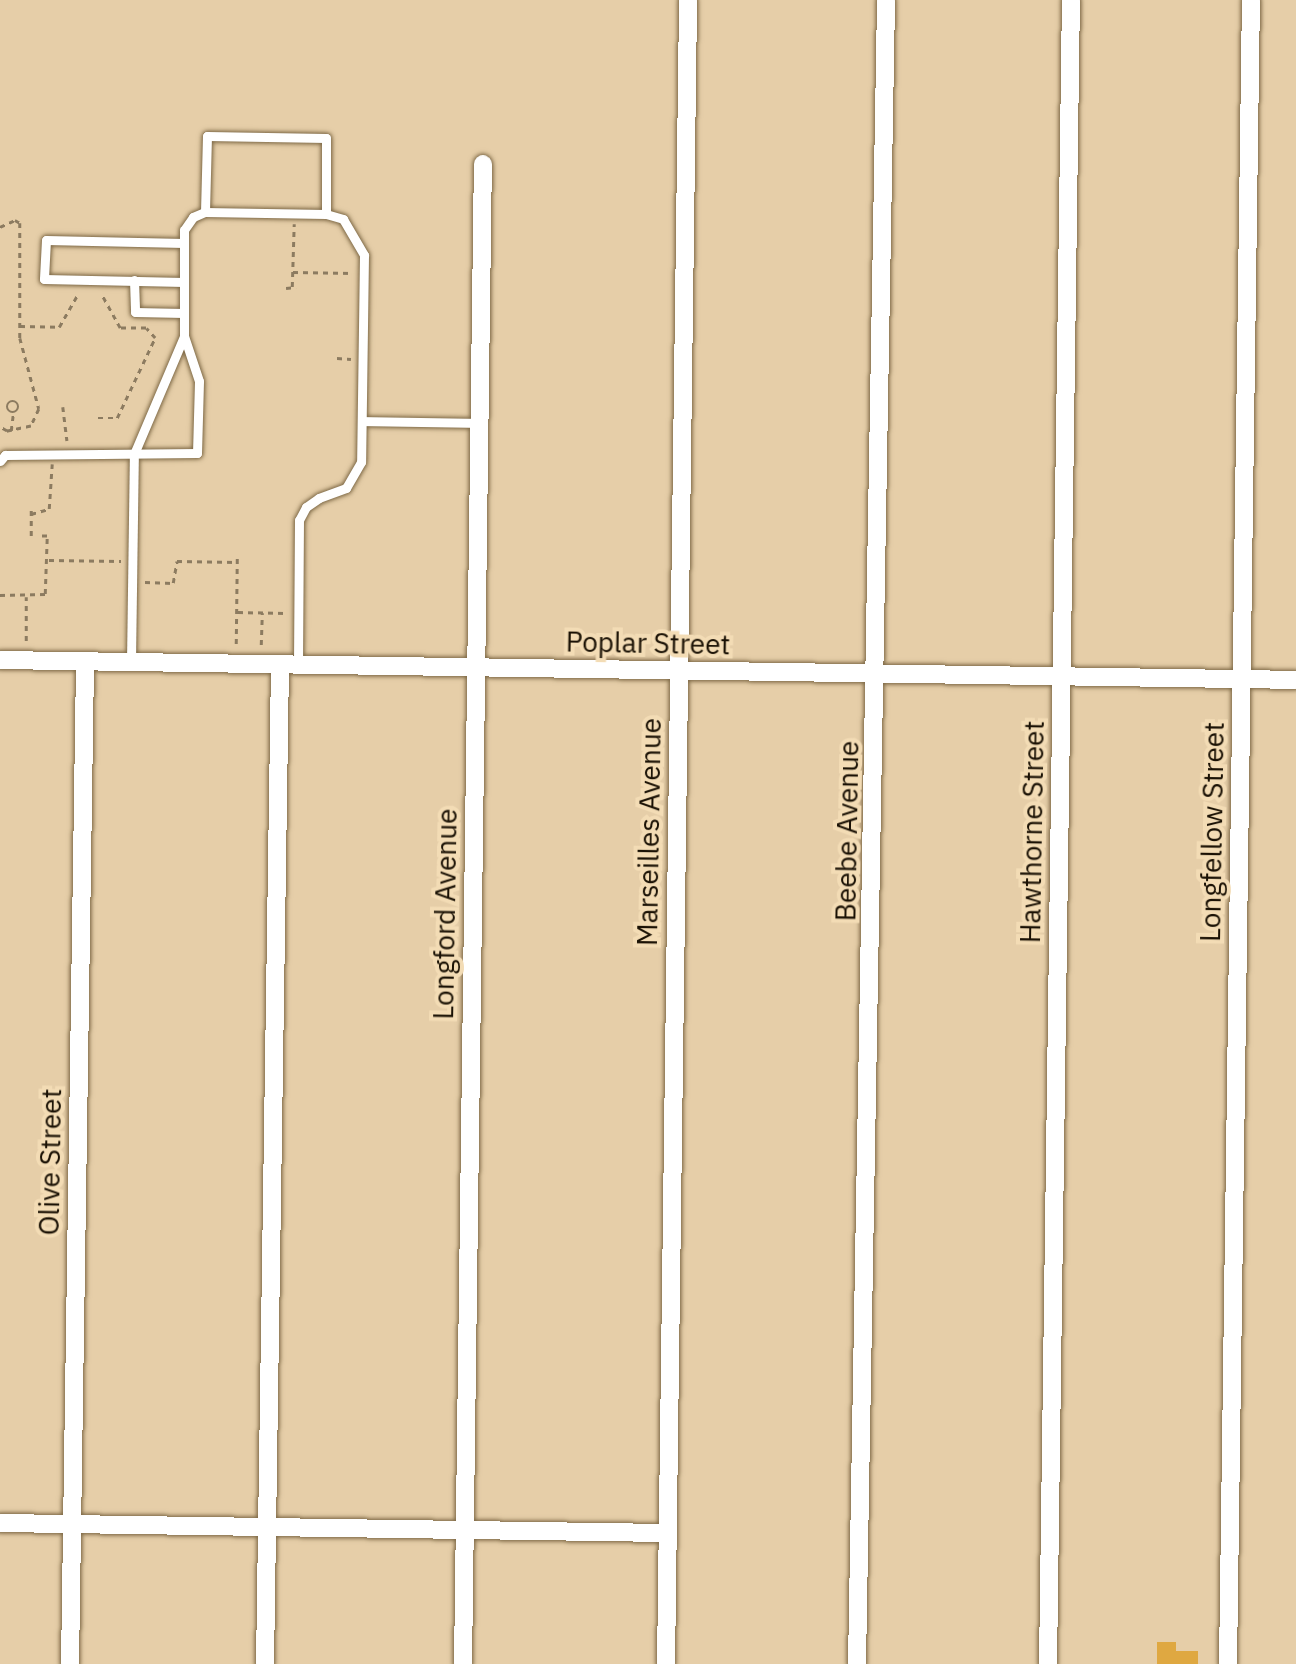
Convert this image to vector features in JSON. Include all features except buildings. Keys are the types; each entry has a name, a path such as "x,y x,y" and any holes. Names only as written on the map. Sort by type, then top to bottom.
{"street":[{"name":"Marseilles Avenue","path":"666,1664 688,0"},
{"name":"Beebe Avenue","path":"858,1664 886,0"},
{"name":"Hawthorne Street","path":"1048,1664 1071,0"},
{"name":"Longfellow Street","path":"1228,1664 1251,0"},
{"name":"Longford Avenue","path":"462,1664 482,164"},
{"name":"Poplar Street","path":"0,660 1296,680"},
{"name":"Olive Street","path":"70,1664 85,661"},
{"path":"265,1664 289,665"},
{"path":"0,1523 668,1533"}],"lane":[{"path":"205,212 207,136 326,138 326,214"},
{"path":"0,461 5,455 197,453 199,381 184,336 184,230 194,217 205,212 326,214 343,219 364,255 361,462 346,488 306,506 298,520 289,665"},
{"path":"184,243 46,240 44,279 184,282"},
{"path":"134,280 135,312 184,314"},
{"path":"131,662 134,454 184,336"},
{"path":"362,422 479,423"}],"path":[{"path":"0,227 15,220 22,234 20,326 39,409 31,426 11,430 0,427"},
{"path":"286,288 294,287 294,222"},
{"path":"293,272 354,273"},
{"path":"20,326 59,327 84,287"},
{"path":"96,287 120,328 146,328 155,338 117,418 98,418"},
{"path":"337,358 359,359"},
{"path":"64,407 67,440"},
{"path":"11,430 13,414"},
{"path":"67,424 76,420"},
{"path":"31,514 49,509 52,463"},
{"path":"31,536 32,506"},
{"path":"0,595 45,594 48,536 40,536"},
{"path":"144,582 173,582 177,562 237,559 236,644"},
{"path":"47,560 125,561"},
{"path":"26,596 26,640"},
{"path":"237,612 292,613"},
{"path":"261,645 262,612"}]}
